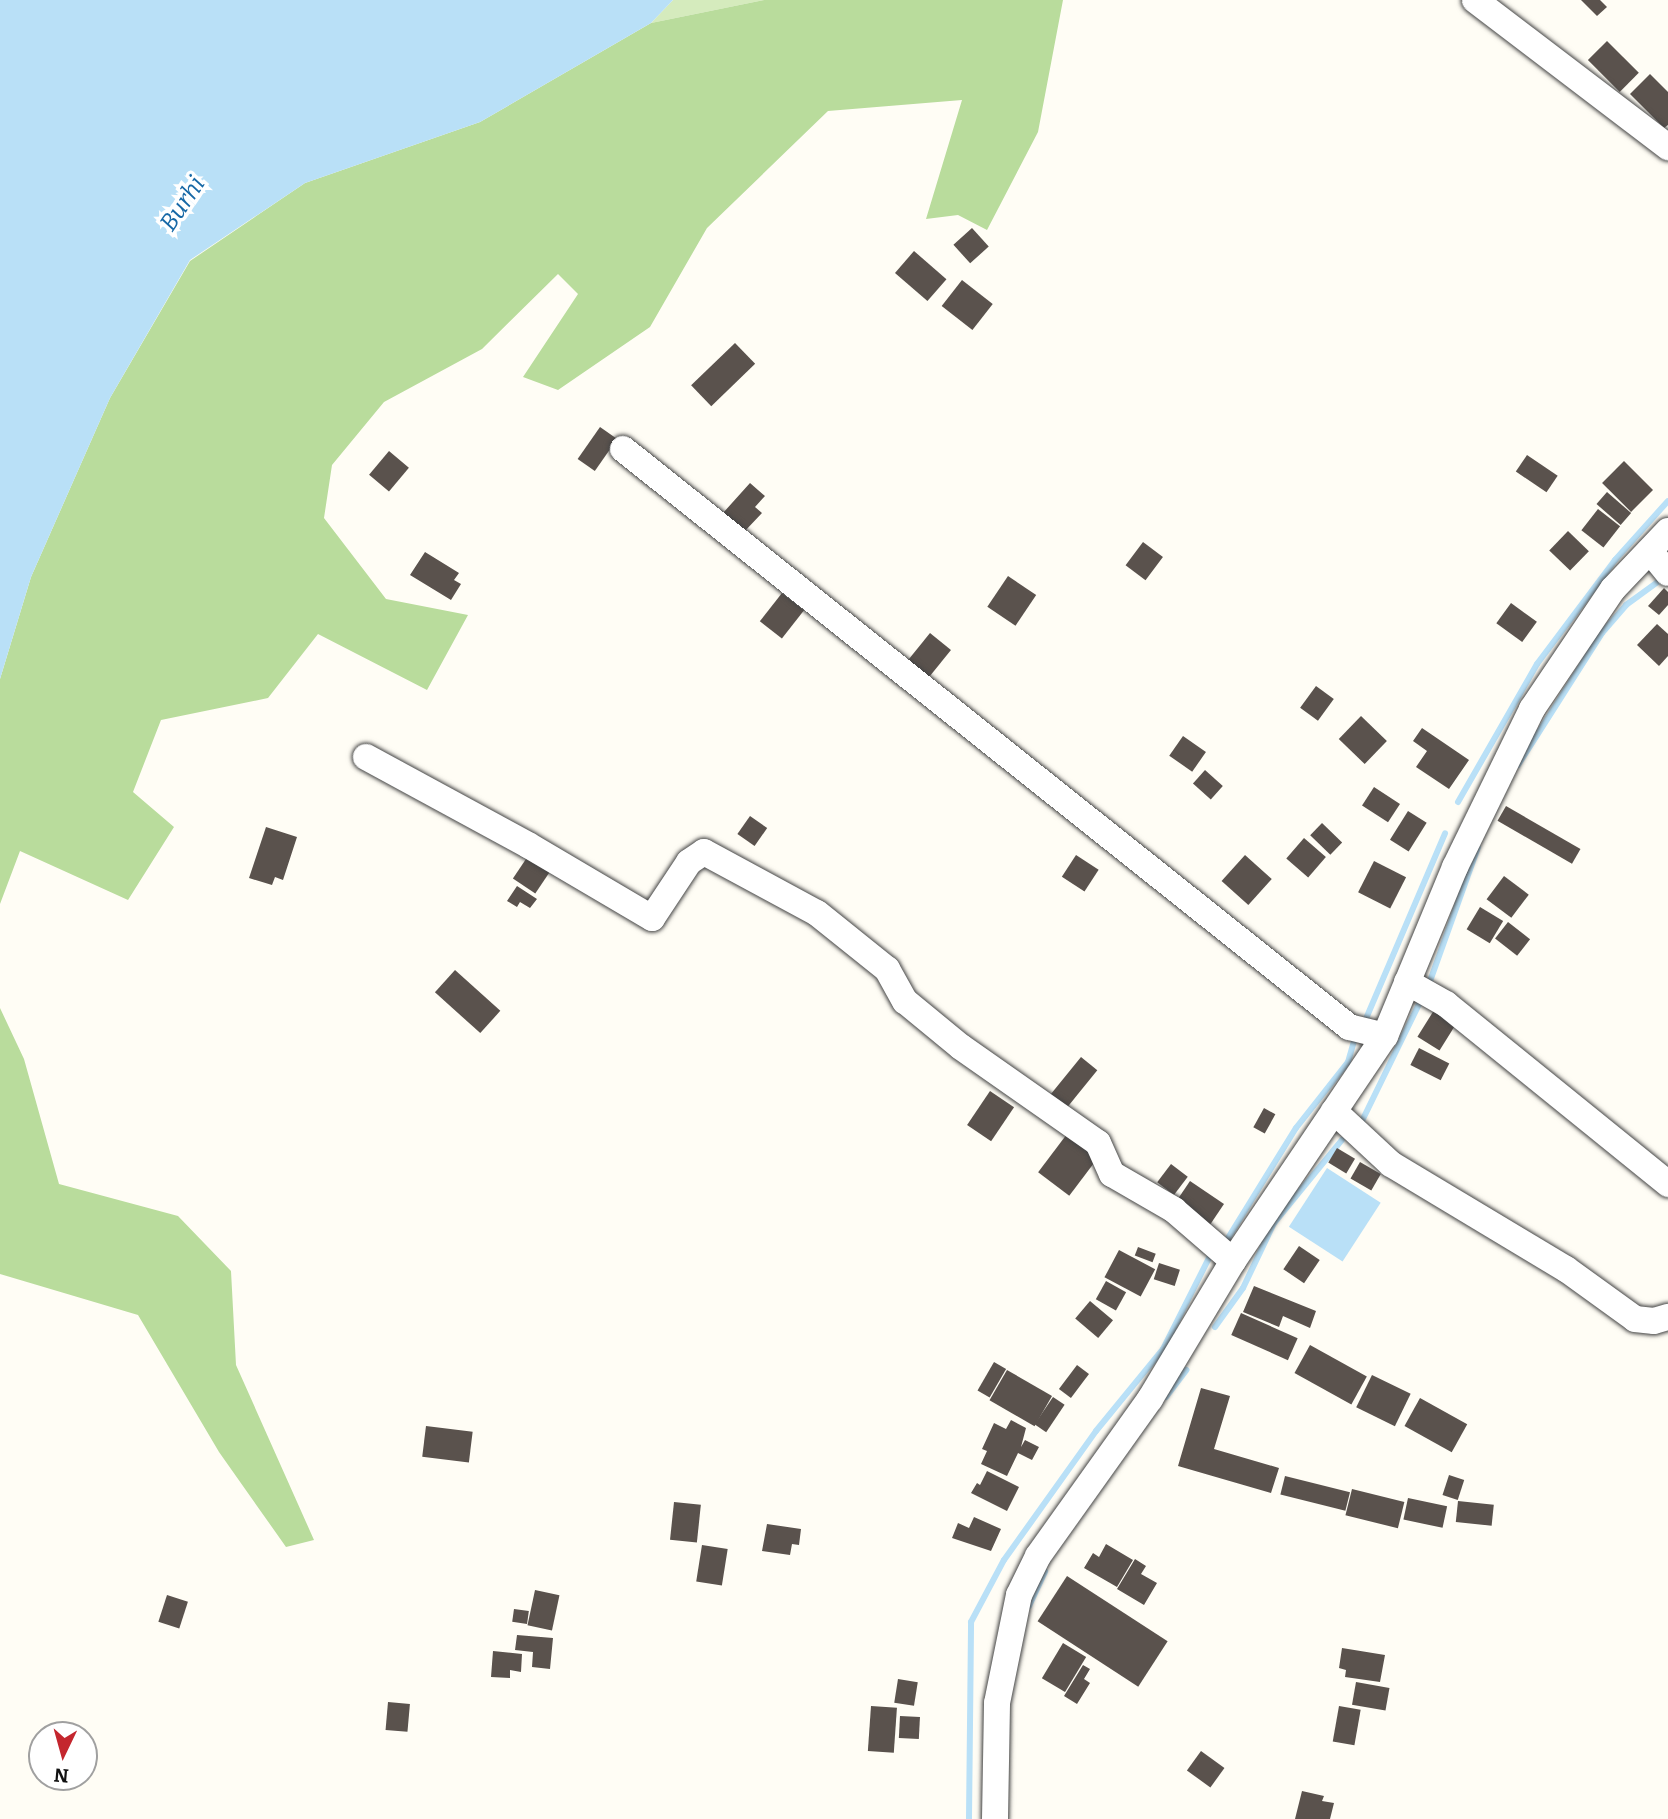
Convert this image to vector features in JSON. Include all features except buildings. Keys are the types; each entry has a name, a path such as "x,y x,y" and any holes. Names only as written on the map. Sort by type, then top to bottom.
{"street":[{"path":"1475,0 1668,147"},
{"path":"623,449 1349,1027 1385,1036"},
{"path":"995,1819 997,1703 1019,1595 1038,1556 1150,1399 1233,1261 1385,1036 1455,867 1532,709 1613,589 1668,531"},
{"path":"1650,551 1668,573"},
{"path":"366,757 528,845 652,918 689,862 704,852 817,913 887,969 905,1001 952,1040 1098,1143 1112,1174 1174,1210 1233,1261"},
{"path":"1407,982 1446,1004 1668,1184"},
{"path":"1334,1111 1391,1164 1566,1269 1636,1319 1654,1321 1668,1317"}],"green space":[{"path":"673,0 764,0 651,23"},
{"path":"764,0 1063,0 1038,132 987,230 958,215 926,219 962,100 828,111 707,228 650,327 558,390 523,377 578,294 558,274 482,349 384,402 332,465 324,518 386,599 468,615 427,690 318,634 268,698 161,720 133,792 174,827 128,900 20,851 0,904 0,679 31,577 110,398 190,261 305,183 480,122 651,23"},
{"path":"0,1008 24,1059 59,1184 178,1216 231,1271 236,1365 314,1540 286,1547 219,1452 138,1315 0,1274"}],"water":[{"name":"Burhi","path":"0,0 673,0 651,23 480,122 305,183 190,260 110,398 31,577 0,679"},
{"path":"1327,1168 1381,1203 1343,1262 1289,1227"}],"waterway":[{"path":"1458,802 1537,664 1615,560 1668,501"},
{"path":"1518,765 1602,633 1626,605 1659,581"},
{"path":"1365,1021 1445,833"},
{"path":"1429,984 1478,847"},
{"path":"1362,1121 1419,1004"},
{"path":"1228,1238 1296,1128 1348,1062 1355,1038"},
{"path":"1215,1327 1243,1288 1274,1223 1342,1140"},
{"path":"969,1819 971,1622 1004,1560 1096,1431 1163,1349 1209,1258"},
{"path":"1166,1397 1186,1370"},
{"path":"1029,1606 1045,1572"}]}
